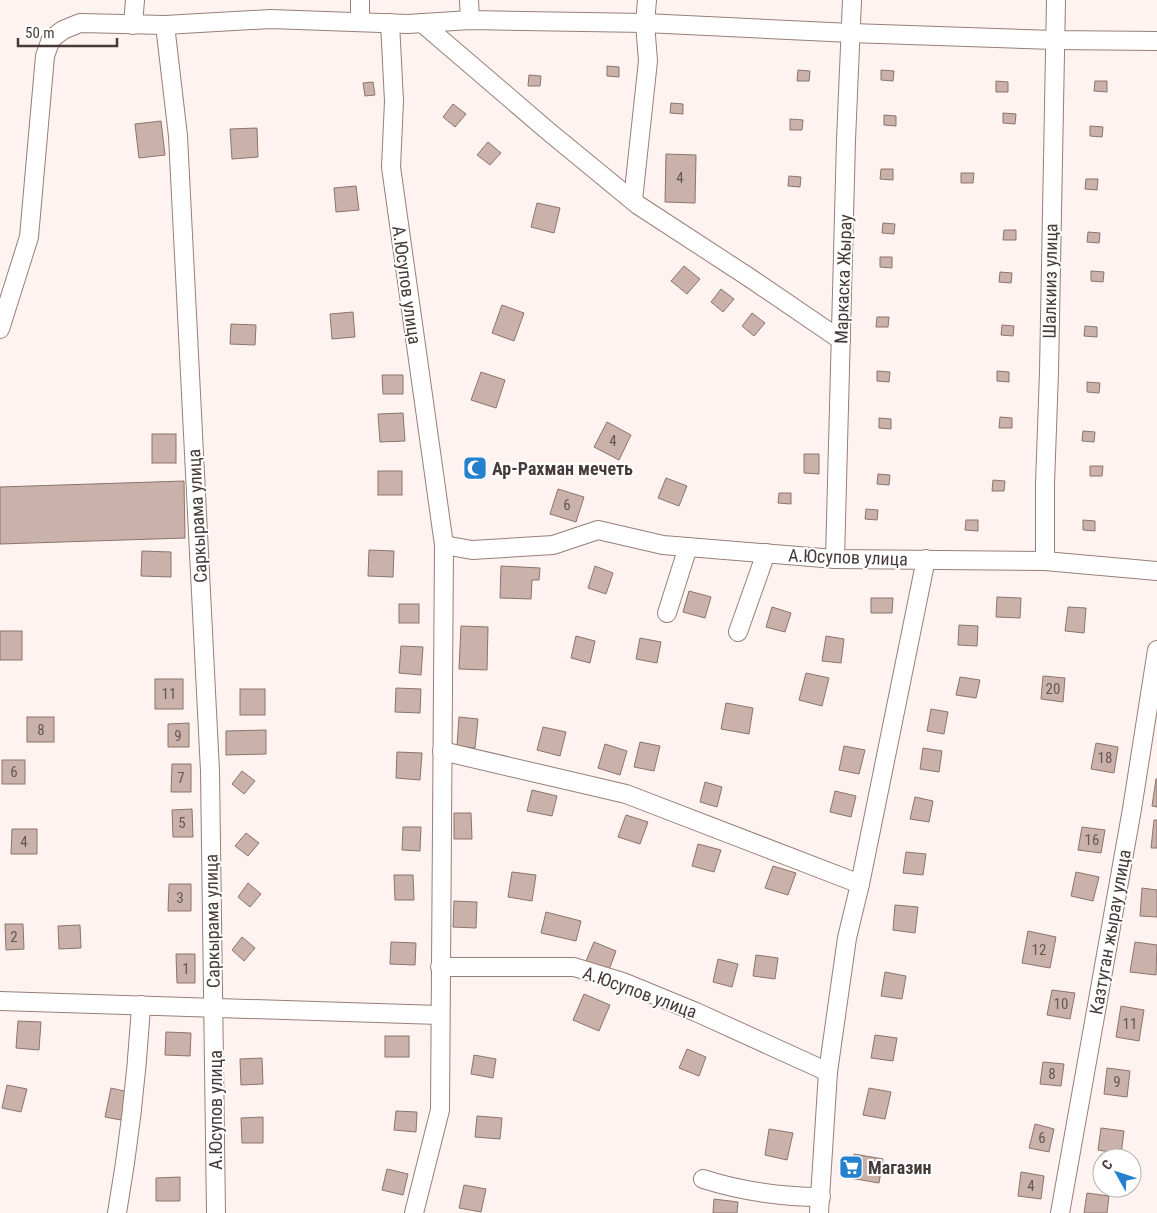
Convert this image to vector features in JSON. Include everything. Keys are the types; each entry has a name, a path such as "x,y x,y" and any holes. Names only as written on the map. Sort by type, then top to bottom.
{"street":[{"path":"133,25 135,0"},
{"path":"360,0 360,22"},
{"path":"469,0 470,20"},
{"path":"633,200 648,61 645,23 646,0"},
{"name":"Маркаска Жырау","path":"835,559 846,140 852,0"},
{"name":"Шалкииз улица","path":"1045,561 1045,484 1056,0"},
{"path":"0,329 29,237 45,56 52,39 64,30 80,23 165,26 271,19 390,23 470,20 645,23 851,33 1157,42"},
{"name":"А.Юсупов улица","path":"390,23 394,101 391,167 444,545 439,1015 440,1110 414,1213"},
{"path":"422,23 548,131 633,200 841,340"},
{"name":"Саркырама улица","path":"165,26 178,136 210,771 214,1008"},
{"name":"А.Юсупов улица","path":"444,545 472,550 553,545 598,530 663,545 835,559 926,559 860,884 847,938 828,1072 820,1205 727,1186 703,1179"},
{"path":"667,613 688,547"},
{"path":"738,632 766,553"},
{"path":"926,559 1045,561 1157,571"},
{"name":"Казтуган жырау улица","path":"1060,1213 1132,810 1157,650"},
{"path":"442,751 626,794 860,884"},
{"name":"А.Юсупов улица","path":"440,967 574,967 632,985 828,1072"},
{"path":"0,1001 439,1015"},
{"path":"117,1213 127,1155 138,1068 141,1005"},
{"name":"А.Юсупов улица","path":"214,1008 216,1213"}],"building":[{"path":"607,66 619,67 619,77 607,76"},
{"path":"798,70 810,71 809,81 797,81"},
{"path":"881,70 894,71 893,81 881,80"},
{"path":"529,75 541,76 540,86 528,86"},
{"path":"996,81 1008,82 1008,92 996,92"},
{"path":"1095,81 1107,81 1107,92 1094,91"},
{"path":"373,82 375,95 365,96 363,83"},
{"path":"671,103 683,104 683,114 670,113"},
{"path":"453,104 466,114 455,127 443,117"},
{"path":"1003,113 1016,114 1015,124 1003,123"},
{"path":"884,115 896,116 896,126 884,125"},
{"path":"790,119 803,120 802,130 790,130"},
{"path":"161,121 165,155 139,158 135,124"},
{"path":"1090,126 1103,127 1102,137 1090,136"},
{"path":"257,128 258,157 232,159 230,129"},
{"path":"488,142 501,153 490,165 477,155"},
{"path":"666,154 696,155 695,203 665,202"},
{"path":"881,169 893,169 893,180 880,179"},
{"path":"961,173 974,173 973,183 961,183"},
{"path":"789,176 801,177 800,187 788,186"},
{"path":"1086,179 1098,179 1097,190 1085,189"},
{"path":"356,186 359,210 336,212 334,188"},
{"path":"537,203 560,208 554,233 531,227"},
{"path":"883,223 895,224 894,234 882,233"},
{"path":"1004,230 1016,230 1016,240 1003,240"},
{"path":"1088,232 1100,233 1099,243 1087,242"},
{"path":"880,257 892,257 892,268 880,267"},
{"path":"684,266 700,279 687,294 671,281"},
{"path":"1091,271 1104,272 1103,282 1091,281"},
{"path":"1000,272 1012,273 1011,283 999,282"},
{"path":"721,289 734,299 723,312 711,302"},
{"path":"502,305 524,313 514,341 492,333"},
{"path":"353,312 355,337 332,339 330,314"},
{"path":"752,313 765,323 754,336 742,326"},
{"path":"877,317 889,317 888,327 876,327"},
{"path":"231,324 256,325 255,345 230,344"},
{"path":"1002,325 1014,326 1013,336 1001,335"},
{"path":"1085,326 1097,327 1097,337 1084,336"},
{"path":"877,371 890,372 889,382 877,381"},
{"path":"997,371 1009,372 1009,382 997,381"},
{"path":"481,372 505,380 496,408 471,400"},
{"path":"382,375 403,375 403,394 383,394"},
{"path":"1087,382 1100,383 1099,393 1087,392"},
{"path":"403,413 405,441 380,442 378,414"},
{"path":"1000,417 1012,418 1012,428 999,428"},
{"path":"879,418 891,419 891,429 879,428"},
{"path":"607,422 631,435 619,460 594,447"},
{"path":"1083,431 1095,432 1094,442 1082,441"},
{"path":"152,434 176,434 176,463 152,463"},
{"path":"804,454 819,454 819,474 804,473"},
{"path":"1090,466 1103,466 1102,476 1090,476"},
{"path":"378,471 402,471 402,495 378,495"},
{"path":"878,474 890,475 889,485 877,484"},
{"path":"666,478 687,486 679,506 658,498"},
{"path":"993,480 1005,481 1004,491 992,491"},
{"path":"184,481 185,538 0,544 0,487"},
{"path":"558,489 584,497 576,522 550,514"},
{"path":"779,493 791,493 791,504 778,503"},
{"path":"866,509 878,510 877,520 865,519"},
{"path":"966,520 978,520 978,531 965,530"},
{"path":"1083,520 1095,521 1095,531 1083,530"},
{"path":"369,550 394,551 393,577 368,576"},
{"path":"142,551 171,552 171,577 141,576"},
{"path":"501,566 540,568 539,580 532,580 531,599 500,598"},
{"path":"595,566 613,573 606,594 588,588"},
{"path":"689,591 711,597 705,618 683,612"},
{"path":"997,597 1021,598 1020,618 996,617"},
{"path":"871,598 893,598 892,613 871,613"},
{"path":"399,604 419,604 419,623 399,623"},
{"path":"772,607 791,613 785,632 766,627"},
{"path":"1068,607 1086,608 1084,633 1065,631"},
{"path":"959,625 978,626 977,646 958,645"},
{"path":"461,626 488,627 487,670 459,669"},
{"path":"0,631 22,631 22,660 0,660"},
{"path":"576,636 595,641 590,663 571,658"},
{"path":"826,636 844,639 841,663 822,661"},
{"path":"640,638 661,642 657,663 636,659"},
{"path":"401,646 423,647 421,675 399,673"},
{"path":"806,673 829,678 822,706 799,700"},
{"path":"1043,676 1065,678 1063,702 1041,699"},
{"path":"960,677 980,680 976,698 956,695"},
{"path":"155,679 183,679 183,709 155,709"},
{"path":"396,688 421,689 420,713 395,712"},
{"path":"240,689 265,689 265,715 240,715"},
{"path":"726,703 753,708 749,734 721,729"},
{"path":"931,709 948,712 944,734 927,731"},
{"path":"27,717 54,717 54,742 27,742"},
{"path":"459,717 478,719 475,748 457,746"},
{"path":"189,723 189,747 168,747 168,724"},
{"path":"543,727 566,732 560,756 537,750"},
{"path":"266,730 266,754 226,755 226,731"},
{"path":"640,742 660,746 654,771 634,767"},
{"path":"1096,743 1118,747 1114,773 1091,769"},
{"path":"605,744 627,751 620,775 598,768"},
{"path":"844,746 865,750 859,774 839,770"},
{"path":"923,748 942,751 939,772 920,769"},
{"path":"397,752 422,753 420,780 396,778"},
{"path":"2,760 25,760 25,784 2,784"},
{"path":"172,764 191,764 191,792 171,792"},
{"path":"242,771 255,781 244,794 232,784"},
{"path":"1157,779 1157,807 1152,806"},
{"path":"705,782 722,787 717,807 700,802"},
{"path":"532,790 557,796 552,816 527,811"},
{"path":"835,791 856,796 851,817 830,812"},
{"path":"915,797 933,801 929,822 910,819"},
{"path":"192,809 193,837 173,837 172,810"},
{"path":"454,813 471,813 472,839 454,839"},
{"path":"626,815 648,822 640,844 618,837"},
{"path":"1154,820 1157,820 1157,848 1151,848"},
{"path":"403,827 421,827 420,851 402,850"},
{"path":"1082,827 1105,830 1101,853 1078,850"},
{"path":"12,829 37,829 37,854 11,854"},
{"path":"246,833 259,843 248,856 235,846"},
{"path":"698,844 721,850 714,872 692,866"},
{"path":"906,852 926,854 923,875 903,873"},
{"path":"773,866 796,873 788,895 765,888"},
{"path":"512,872 536,875 532,901 508,897"},
{"path":"1076,872 1099,877 1093,901 1071,896"},
{"path":"394,875 413,875 414,900 395,900"},
{"path":"248,883 261,894 250,907 238,897"},
{"path":"169,884 191,884 191,911 168,911"},
{"path":"1142,888 1157,890 1157,917 1140,916"},
{"path":"454,901 477,902 476,928 453,927"},
{"path":"895,905 918,907 915,933 893,930"},
{"path":"546,912 581,921 576,941 541,933"},
{"path":"5,924 23,924 24,949 6,950"},
{"path":"80,925 81,948 59,949 58,926"},
{"path":"1028,931 1056,937 1050,968 1022,963"},
{"path":"242,937 255,948 244,961 232,950"},
{"path":"391,942 416,943 415,965 390,964"},
{"path":"594,942 616,951 607,975 584,966"},
{"path":"1135,942 1157,945 1156,975 1130,972"},
{"path":"176,954 195,954 195,983 177,983"},
{"path":"756,955 778,958 775,979 753,976"},
{"path":"718,959 738,964 732,987 713,982"},
{"path":"885,972 906,976 902,999 881,996"},
{"path":"1052,990 1075,993 1070,1019 1047,1015"},
{"path":"584,994 610,1005 599,1031 573,1020"},
{"path":"1121,1006 1144,1010 1139,1041 1116,1037"},
{"path":"18,1021 41,1022 39,1050 16,1048"},
{"path":"166,1032 191,1033 190,1056 165,1055"},
{"path":"875,1035 897,1038 893,1061 871,1058"},
{"path":"385,1036 409,1036 409,1057 385,1057"},
{"path":"687,1049 706,1057 699,1076 679,1068"},
{"path":"474,1055 496,1059 493,1078 471,1074"},
{"path":"262,1058 263,1084 241,1085 240,1059"},
{"path":"1043,1062 1064,1064 1061,1086 1040,1084"},
{"path":"1107,1068 1130,1071 1127,1097 1104,1094"},
{"path":"7,1085 27,1089 21,1112 2,1108"},
{"path":"111,1088 128,1092 121,1120 105,1117"},
{"path":"869,1088 891,1092 885,1119 863,1115"},
{"path":"396,1111 417,1112 416,1132 394,1130"},
{"path":"477,1116 502,1118 500,1139 475,1137"},
{"path":"263,1117 263,1143 242,1143 241,1118"},
{"path":"1035,1124 1054,1129 1049,1152 1029,1148"},
{"path":"1101,1128 1124,1131 1122,1148 1098,1148"},
{"path":"769,1129 793,1133 787,1160 765,1155"},
{"path":"854,1154 883,1159 879,1183 850,1178"},
{"path":"387,1169 408,1174 403,1195 382,1190"},
{"path":"1021,1172 1044,1176 1041,1199 1018,1196"},
{"path":"180,1177 180,1201 156,1201 156,1178"},
{"path":"464,1185 486,1189 481,1212 459,1208"},
{"path":"1087,1193 1092,1194 1092,1198 1109,1198 1107,1213 1084,1213"},
{"path":"714,1199 738,1202 737,1213 713,1213"}],"place":[{"name":"Ар-Рахман мечеть","path":"475,468"},
{"name":"Магазин","path":"851,1167"}]}
